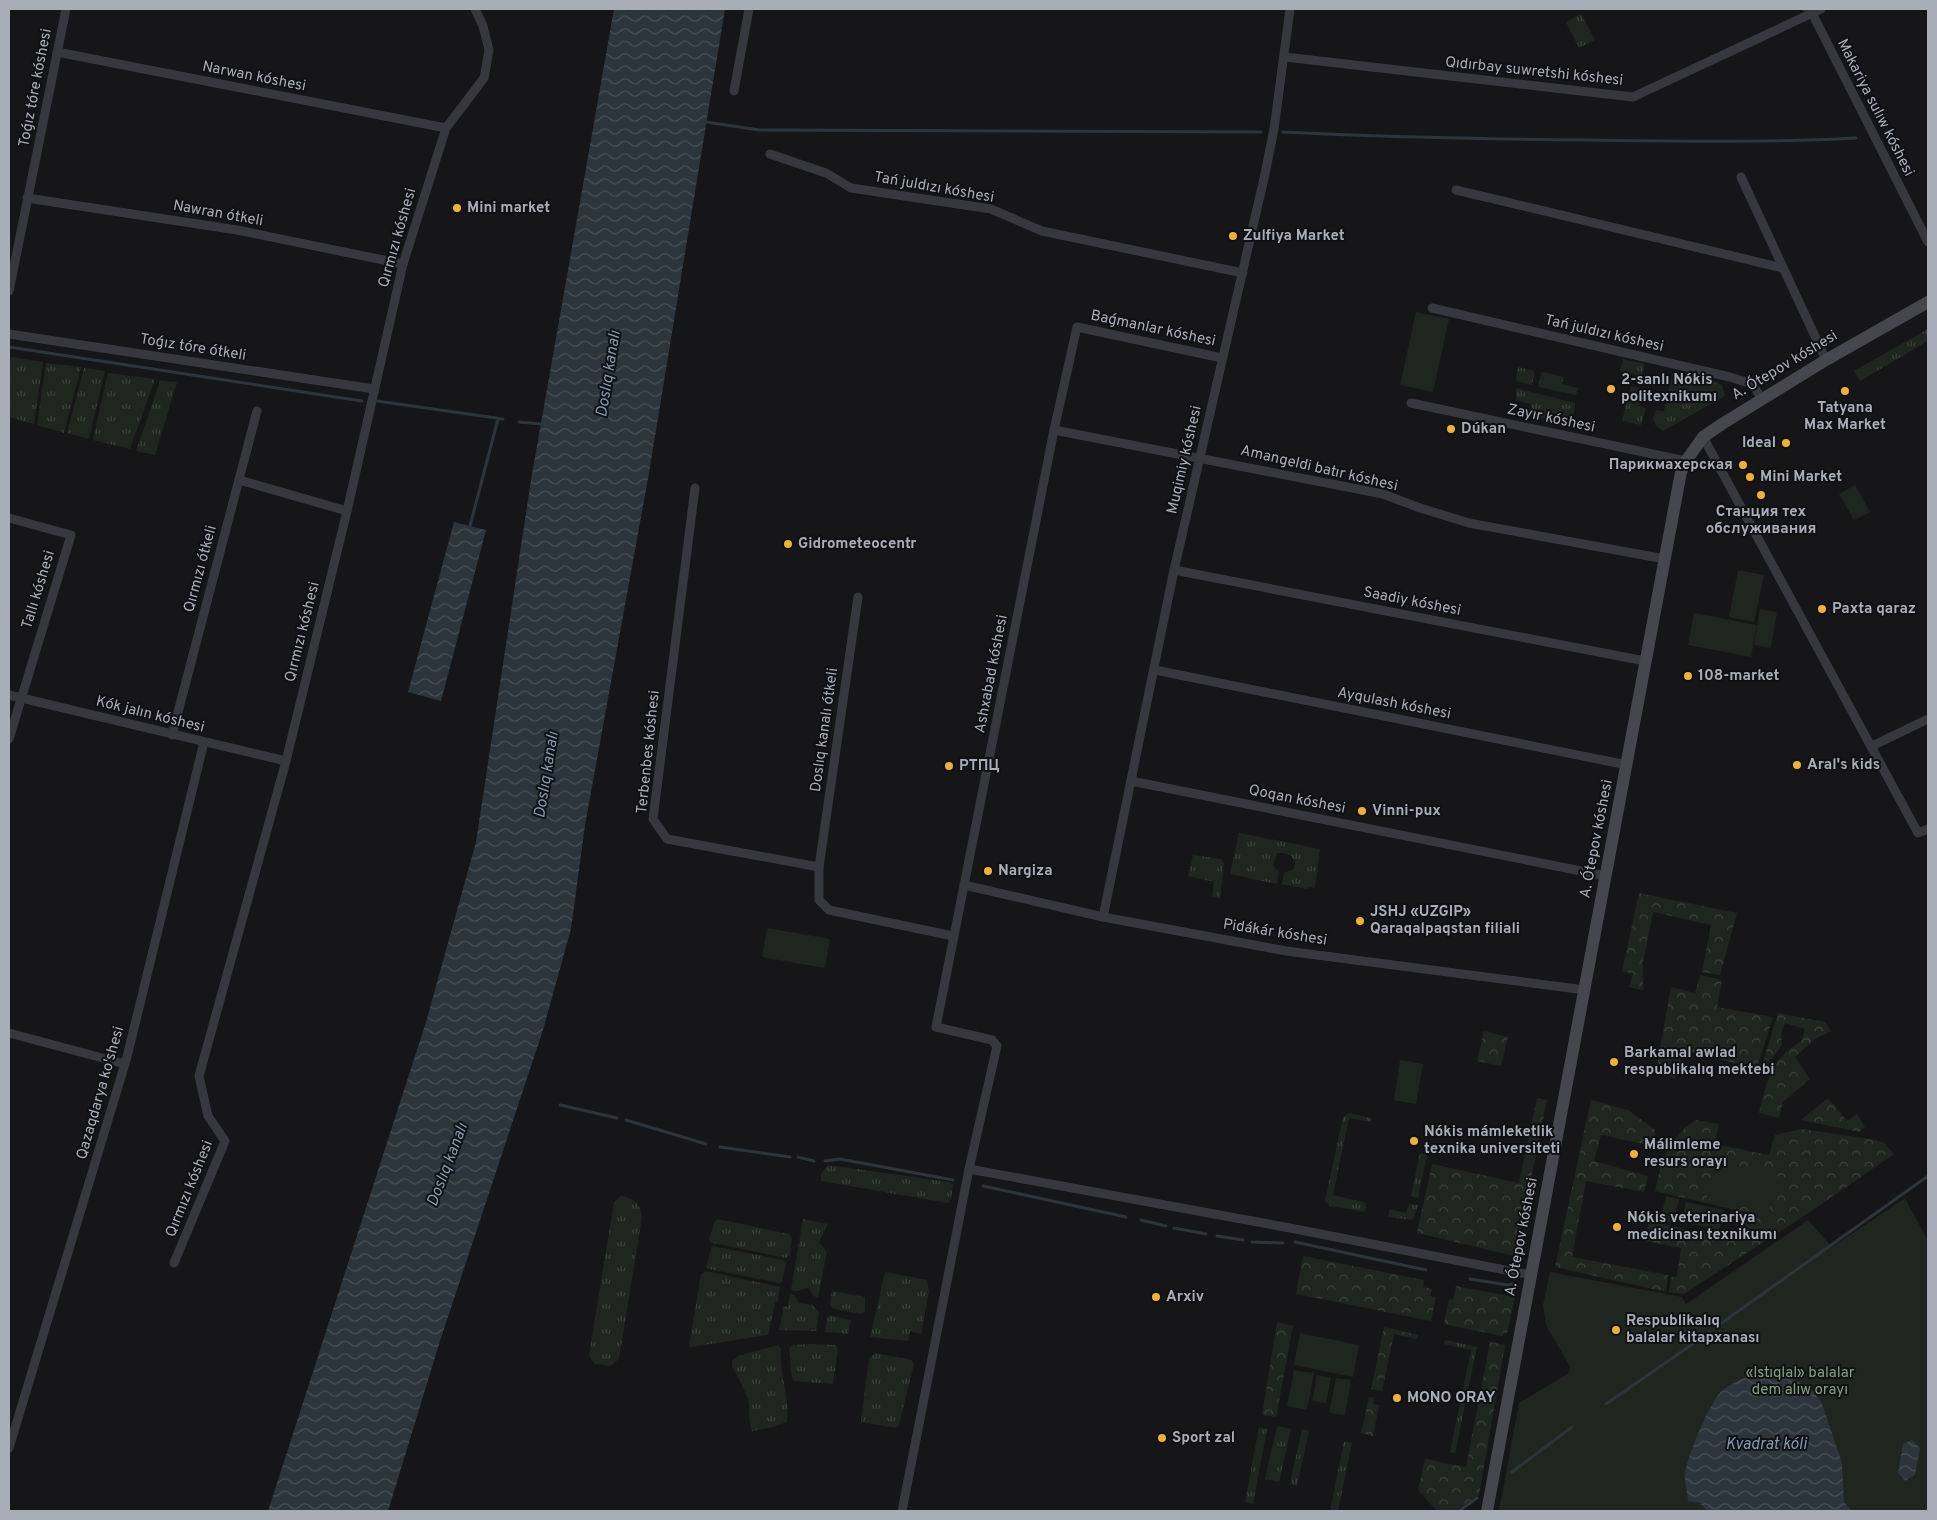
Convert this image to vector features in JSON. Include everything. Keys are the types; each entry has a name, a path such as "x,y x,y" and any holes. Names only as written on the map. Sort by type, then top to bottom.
{"main road":[{"name":"A. Ótepov kóshesi","path":"1487,1511 1645,661 1677,494 1686,460 1704,437 1762,399 1928,302"}],"street":[{"name":"Toǵız tóre kóshesi","path":"9,291 66,9"},
{"name":"Qırmızı kóshesi","path":"174,1262 225,1141 208,1116 199,1076 286,761 347,511 402,264 446,128 484,78 489,50 483,26 475,9"},
{"path":"734,91 749,9"},
{"name":"Muqimiy kóshesi","path":"1102,916 1155,670 1174,570 1265,174 1285,57 1290,9"},
{"name":"Qıdırbay suwretshi kóshesi","path":"1285,57 1633,97 1822,9"},
{"name":"Makariya sulıw kóshesi","path":"1812,13 1928,242"},
{"name":"Narwan kóshesi","path":"57,52 446,128"},
{"name":"Tań juldızı kóshesi","path":"770,154 826,173 851,188 991,209 1042,231 1243,273"},
{"path":"1740,176 1826,360"},
{"path":"1456,190 1783,268"},
{"name":"Nawran ótkeli","path":"27,198 236,230 402,264"},
{"name":"Tań juldızı kóshesi","path":"1432,308 1730,377 1752,384 1762,399"},
{"name":"Baǵmanlar kóshesi","path":"1077,327 1222,358"},
{"name":"Ashxabad kóshesi","path":"970,1170 997,1046 992,1040 936,1027 952,936 964,885 1054,430 1077,327"},
{"name":"Toǵız tóre ótkeli","path":"9,334 374,389"},
{"name":"Zayır kóshesi","path":"1411,403 1686,460"},
{"name":"Qırmızı ótkeli","path":"172,735 257,411"},
{"name":"Amangeldi batır kóshesi","path":"1054,430 1383,494 1469,523 1665,559"},
{"path":"1704,437 1918,833 1928,829"},
{"path":"239,480 347,511"},
{"name":"Terbenbes kóshesi","path":"695,488 653,819 667,839 818,868"},
{"name":"Tallı kóshesi","path":"9,518 71,535 9,739"},
{"name":"Saadiy kóshesi","path":"1174,570 1645,661"},
{"name":"Doslıq kanalı ótkeli","path":"818,868 858,597"},
{"name":"Ayqulash kóshesi","path":"1155,670 1627,765"},
{"name":"Kók jalın kóshesi","path":"9,695 286,761"},
{"path":"1872,746 1928,718"},
{"name":"Qazaqdarya ko'shesi","path":"9,1448 125,1064 204,742"},
{"name":"Qoqan kóshesi","path":"1131,781 1606,876"},
{"path":"818,868 819,900 829,910 952,936"},
{"name":"Pidákár kóshesi","path":"964,885 1102,916 1286,951 1585,990"},
{"path":"9,1033 125,1064"},
{"path":"902,1511 970,1170 1290,1228 1531,1275"}],"green space":[{"path":"1581,14 1595,40 1579,48 1566,22"},
{"path":"1416,312 1449,319 1433,392 1400,385"},
{"path":"1928,329 1928,341 1860,381 1854,371"},
{"path":"11,357 43,362 34,424 9,417 9,367"},
{"path":"1623,359 1645,364 1642,376 1620,371"},
{"path":"46,363 81,367 64,433 37,425"},
{"path":"1518,367 1535,371 1532,385 1516,381"},
{"path":"84,368 105,371 89,439 67,433"},
{"path":"1673,371 1710,380 1722,385 1725,396 1663,431 1656,426 1653,419 1656,410 1664,411"},
{"path":"1542,372 1564,377 1562,384 1578,388 1576,395 1538,387"},
{"path":"108,373 155,379 130,449 93,440"},
{"path":"160,381 177,382 155,455 136,451"},
{"path":"1631,386 1643,389 1639,406 1646,408 1641,425 1622,421"},
{"path":"1516,388 1575,403 1573,424 1531,416 1531,404 1516,400"},
{"path":"1855,485 1870,512 1854,520 1839,494"},
{"path":"1738,570 1764,575 1754,622 1729,617"},
{"path":"1760,609 1777,612 1771,648 1754,645"},
{"path":"1694,613 1757,625 1751,657 1688,645"},
{"path":"1239,833 1320,849 1315,888 1308,887 1307,889 1282,884 1284,873 1294,869 1295,863 1291,856 1284,853 1277,853 1273,865 1279,872 1277,884 1230,874"},
{"path":"1193,855 1221,859 1224,863 1220,898 1212,897 1214,882 1188,876"},
{"path":"1639,893 1737,913 1720,975 1702,972 1711,925 1653,912 1643,962 1643,990 1629,987 1633,974 1622,971"},
{"path":"767,928 830,939 825,968 762,957"},
{"path":"1700,975 1722,980 1717,1007 1773,1017 1757,1068 1683,1051 1675,1079 1659,1071 1657,1065 1671,987 1695,993"},
{"path":"1778,1013 1825,1022 1831,1031 1815,1039 1795,1057 1810,1079 1783,1102 1779,1118 1759,1113 1765,1090 1777,1063 1791,1048 1801,1041 1805,1029 1785,1023 1781,1034 1782,1045 1762,1072 1760,1072"},
{"path":"1484,1031 1508,1037 1501,1066 1477,1061"},
{"path":"1400,1060 1423,1064 1416,1104 1394,1100"},
{"path":"1537,1098 1547,1100 1515,1256 1417,1233 1432,1164 1519,1183"},
{"path":"1828,1098 1847,1121 1857,1114 1865,1127 1859,1132 1801,1120"},
{"path":"1591,1100 1628,1110 1655,1130 1655,1136 1649,1145 1601,1135 1594,1161 1648,1176 1644,1192 1586,1181 1572,1257 1668,1275 1666,1292 1555,1267"},
{"path":"1349,1113 1371,1118 1371,1122 1349,1118 1333,1195 1367,1203 1365,1212 1330,1206 1325,1201 1343,1117"},
{"path":"1696,1120 1719,1124 1715,1144 1769,1155 1775,1135 1802,1129 1876,1140 1884,1143 1894,1154 1807,1214 1684,1294 1669,1292 1671,1277 1677,1276 1681,1248 1645,1241 1649,1221 1737,1240 1744,1212 1655,1191 1663,1160 1672,1142 1686,1127"},
{"path":"1420,1153 1427,1155 1418,1198 1411,1196"},
{"path":"1716,1161 1778,1176 1769,1212 1707,1198"},
{"path":"828,1165 949,1182 953,1185 951,1199 948,1203 821,1181 821,1174"},
{"path":"621,1196 636,1202 642,1217 619,1359 610,1366 594,1364 589,1356 614,1202"},
{"path":"1666,1196 1679,1199 1673,1223 1660,1220"},
{"name":"«Istıqlal» balalar dem alıw orayı","path":"1905,1198 1928,1241 1928,1511 1499,1511 1519,1403 1569,1373 1570,1367 1546,1325 1543,1305 1550,1272 1682,1297 1686,1304 1808,1220 1832,1247"},
{"path":"1686,1202 1724,1210 1719,1230 1682,1222"},
{"path":"1409,1204 1418,1205 1413,1220 1388,1217 1390,1209 1406,1213"},
{"path":"717,1219 789,1234 792,1238 790,1255 786,1258 713,1243 709,1240"},
{"path":"803,1219 828,1224 819,1242 827,1252 818,1297 813,1296 809,1288 797,1291 791,1290"},
{"path":"712,1246 783,1260 786,1263 782,1282 779,1283 709,1269 706,1267"},
{"path":"1303,1256 1424,1280 1423,1287 1432,1289 1430,1296 1436,1297 1431,1321 1296,1294"},
{"path":"705,1271 780,1287 768,1335 691,1347 689,1345 701,1275"},
{"path":"885,1272 927,1280 929,1291 921,1334 910,1331 908,1341 870,1337"},
{"path":"1456,1286 1515,1297 1507,1334 1503,1333 1502,1336 1444,1324 1449,1299 1453,1300"},
{"path":"832,1291 865,1297 865,1311 862,1314 833,1309 830,1304"},
{"path":"790,1294 794,1295 799,1303 812,1305 819,1312 816,1331 779,1330 784,1306 788,1307"},
{"path":"828,1315 851,1320 848,1334 825,1332"},
{"path":"1277,1322 1293,1326 1276,1417 1262,1415"},
{"path":"1384,1327 1418,1335 1417,1339 1394,1334 1382,1391 1371,1389"},
{"path":"1300,1333 1359,1345 1353,1377 1294,1365"},
{"path":"1445,1340 1477,1347 1455,1453 1450,1452 1471,1350 1444,1344"},
{"path":"1490,1342 1505,1345 1479,1495 1455,1511 1437,1511 1418,1490 1425,1459 1466,1467"},
{"path":"778,1345 781,1349 788,1413 787,1422 770,1428 752,1431 748,1399 732,1367 732,1361 738,1356"},
{"path":"792,1345 836,1345 838,1350 833,1384 793,1381 789,1348"},
{"path":"875,1353 912,1360 914,1364 899,1425 896,1428 861,1422 869,1359"},
{"path":"1294,1370 1314,1373 1307,1410 1287,1406"},
{"path":"1317,1375 1331,1378 1326,1403 1312,1401"},
{"path":"1336,1378 1351,1380 1345,1415 1329,1413"},
{"path":"1369,1397 1374,1398 1373,1404 1379,1405 1373,1436 1361,1433"},
{"path":"1277,1426 1291,1429 1279,1482 1265,1479"},
{"path":"1259,1427 1267,1429 1253,1504 1245,1502"},
{"path":"1302,1429 1309,1431 1297,1486 1290,1484"},
{"path":"1344,1441 1352,1443 1338,1511 1330,1511"}],"water":[{"name":"Doslıq kanalı","path":"614,9 725,9 649,473 585,825 571,929 543,1030 440,1341 388,1511 268,1511 426,1022 476,842 531,480"},
{"path":"454,522 486,530 441,701 408,692"},
{"name":"Kvadrat kóli","path":"1763,1367 1772,1369 1810,1388 1821,1401 1842,1463 1844,1502 1852,1511 1707,1511 1700,1503 1688,1501 1685,1477 1687,1466 1694,1443 1712,1405 1723,1390"},
{"path":"1912,1440 1920,1448 1915,1475 1905,1481 1898,1473 1903,1444"}],"waterway":[{"path":"1804,10 1808,9"},
{"path":"706,122 759,130 1261,132"},
{"path":"1283,132 1435,138 1654,141 1756,141 1856,138"},
{"path":"9,347 362,401"},
{"path":"377,401 503,419"},
{"path":"470,526 498,419"},
{"path":"519,422 541,424"},
{"path":"560,1105 617,1118"},
{"path":"626,1120 706,1144"},
{"path":"720,1147 790,1157"},
{"path":"798,1157 814,1161"},
{"path":"825,1161 840,1159 953,1180"},
{"path":"1716,1327 1928,1176"},
{"path":"983,1186 1126,1217"},
{"path":"1141,1220 1166,1226"},
{"path":"1174,1228 1206,1234"},
{"path":"1217,1236 1243,1240"},
{"path":"1252,1242 1283,1243"},
{"path":"1295,1242 1426,1270"},
{"path":"1470,1279 1508,1285 1513,1284"},
{"path":"1606,1404 1710,1332"},
{"path":"1512,1472 1572,1427"},
{"path":"1459,1511 1477,1498"}],"place":[{"name":"Mini market","path":"457,208"},
{"name":"Zulfiya Market","path":"1233,236"},
{"name":"2-sanlı Nókis politexnikumı","path":"1611,389"},
{"name":"Tatyana Max Market","path":"1845,391"},
{"name":"Dúkan","path":"1451,429"},
{"name":"Ideal","path":"1786,443"},
{"name":"Парикмахерская","path":"1743,465"},
{"name":"Mini Market","path":"1750,477"},
{"name":"Станция тех обслуживания","path":"1761,495"},
{"name":"Gidrometeocentr","path":"788,544"},
{"name":"Paxta qaraz","path":"1822,609"},
{"name":"108-market","path":"1688,676"},
{"name":"Aral's kids","path":"1797,765"},
{"name":"РТПЦ","path":"949,766"},
{"name":"Vinni-pux","path":"1362,811"},
{"name":"Nargiza","path":"988,871"},
{"name":"JSHJ «UZGIP» Qaraqalpaqstan filiali","path":"1360,921"},
{"name":"Barkamal awlad respublikalıq mektebi","path":"1614,1062"},
{"name":"Nókis mámleketlik texnika universiteti","path":"1414,1141"},
{"name":"Málimleme resurs orayı","path":"1634,1154"},
{"name":"Nókis veterinariya medicinası texnikumı","path":"1617,1227"},
{"name":"Arxiv","path":"1156,1297"},
{"name":"Respublikalıq balalar kitapxanası","path":"1616,1330"},
{"name":"MONO ORAY","path":"1397,1398"},
{"name":"Sport zal","path":"1162,1438"}]}
